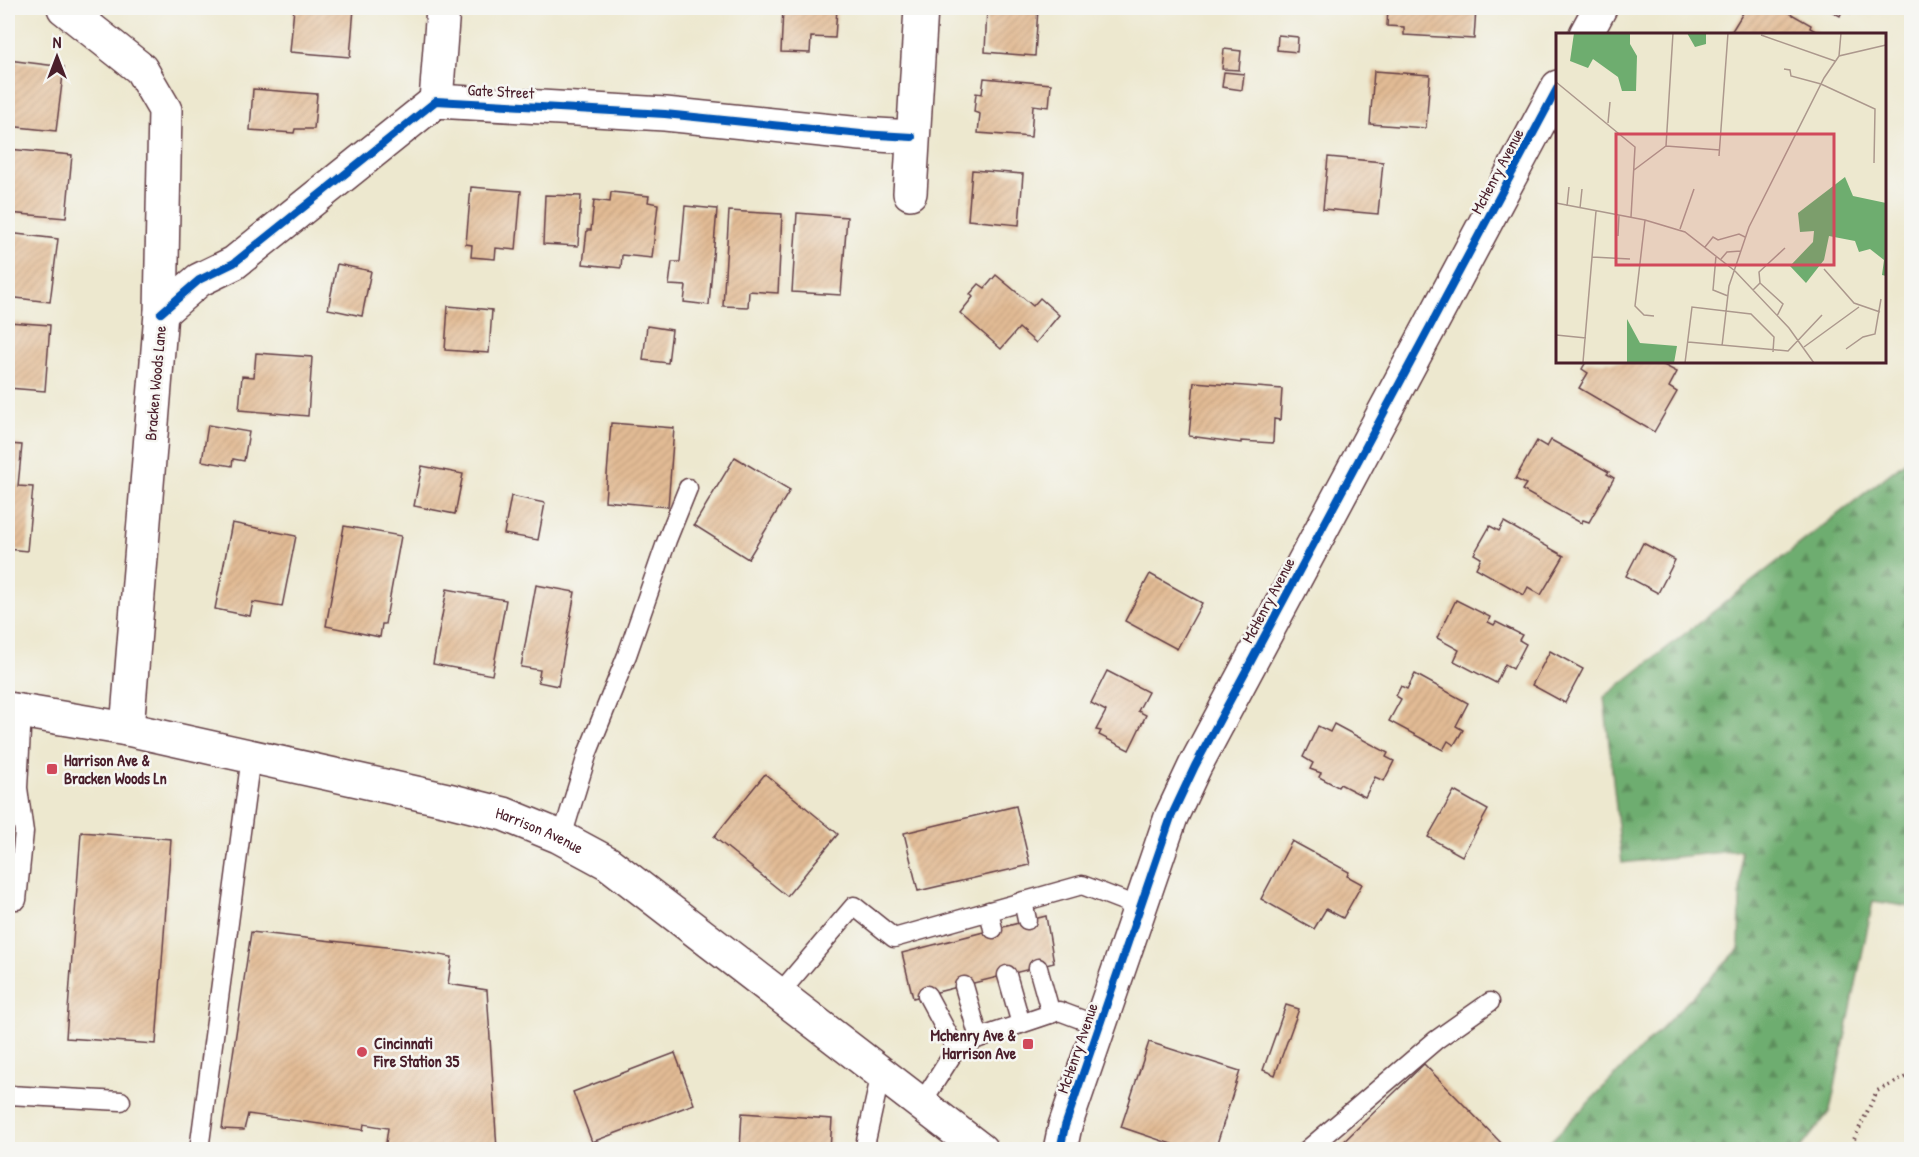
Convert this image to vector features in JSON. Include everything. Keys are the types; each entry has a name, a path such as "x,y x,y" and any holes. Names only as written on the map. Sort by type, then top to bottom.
{"street":[{"name":"Bracken Woods Lane","path":"64,8 141,69 165,110 161,314 127,729"},
{"path":"161,314 199,280 234,263 436,102 443,8"},
{"path":"910,193 921,8"},
{"path":"1587,33 1600,8"},
{"name":"McHenry Avenue","path":"1060,1149 1065,1126 1171,817 1195,766 1556,89"},
{"name":"Gate Street","path":"436,102 665,114 912,137"},
{"name":"Harrison Avenue","path":"15,710 127,729 504,814 562,837 608,863 981,1149"}],"lane":[{"path":"562,837 588,752 627,655 667,540 688,488"},
{"path":"15,710 18,788 24,832 17,900"},
{"path":"199,1149 251,756"},
{"path":"778,994 854,906 898,945 946,932 989,911 1082,885 1139,907"},
{"path":"1023,902 1027,920"},
{"path":"989,911 993,929"},
{"path":"1038,968 1051,1014"},
{"path":"1008,975 1021,1024"},
{"path":"964,986 979,1038"},
{"path":"927,995 956,1049"},
{"path":"1307,1149 1436,1040 1490,1002"},
{"path":"921,1104 956,1049 979,1038 1059,1011 1099,1026"},
{"path":"864,1149 881,1073"},
{"path":"8,1095 121,1101"}],"path":[{"path":"1848,1149 1877,1091 1911,1074"}],"green space":[{"path":"1911,457 1911,907 1873,901 1830,1111 1800,1149 1543,1149 1739,949 1741,850 1622,863 1604,697"}],"building":[{"path":"294,8 354,8 350,57 290,52"},
{"path":"783,8 837,8 835,38 811,37 810,53 781,52"},
{"path":"987,8 1038,8 1035,56 985,52"},
{"path":"1388,8 1476,8 1474,39 1404,35 1404,27 1387,26"},
{"path":"1746,8 1781,8 1811,25 1810,28 1819,33 1731,33"},
{"path":"1826,8 1856,8 1852,14 1843,9 1840,16"},
{"path":"1278,35 1298,37 1297,52 1277,50"},
{"path":"1224,49 1241,51 1239,70 1222,69"},
{"path":"8,60 64,67 56,131 8,126"},
{"path":"1374,71 1430,75 1426,128 1370,124"},
{"path":"1224,72 1244,74 1242,90 1222,87"},
{"path":"984,78 1051,84 1049,107 1033,105 1031,137 978,133 980,114 974,112 976,93 982,94"},
{"path":"253,89 317,94 314,129 295,129 294,133 250,130"},
{"path":"8,149 72,155 66,218 8,213"},
{"path":"1328,157 1383,162 1378,214 1323,209"},
{"path":"972,170 1023,174 1019,225 968,220"},
{"path":"471,187 521,191 516,250 496,248 495,259 471,257 472,245 466,244"},
{"path":"611,192 649,196 648,202 658,204 652,258 622,255 621,268 583,264 587,230 591,230 594,200 610,202"},
{"path":"545,195 581,196 578,246 543,244"},
{"path":"685,206 717,209 709,305 684,302 686,286 669,285 672,262 680,262"},
{"path":"729,211 782,214 778,293 749,291 748,307 723,306"},
{"path":"797,213 847,217 841,295 792,292"},
{"path":"8,233 58,239 50,302 8,297"},
{"path":"337,264 371,271 362,316 328,309"},
{"path":"996,275 1033,306 1040,298 1059,315 1036,343 1019,328 1001,349 960,313 973,297 970,294 979,284 985,288"},
{"path":"448,306 492,310 489,353 445,350"},
{"path":"8,322 50,325 45,391 8,388"},
{"path":"647,326 672,330 668,363 643,360"},
{"path":"256,353 312,357 308,416 239,410 242,376 254,377"},
{"path":"1585,363 1660,363 1677,372 1669,387 1677,392 1654,432 1579,388 1588,373 1582,369"},
{"path":"1194,382 1282,389 1280,420 1274,419 1273,443 1241,441 1241,443 1189,436"},
{"path":"611,423 674,428 668,507 605,501"},
{"path":"208,425 249,432 244,461 233,459 232,466 202,461"},
{"path":"1551,440 1609,472 1607,474 1614,478 1589,522 1583,520 1581,523 1522,490 1526,484 1515,479 1537,441 1547,447"},
{"path":"8,444 22,445 18,486 33,487 27,551 8,549"},
{"path":"735,457 790,490 748,559 694,525"},
{"path":"422,466 463,474 455,514 414,506"},
{"path":"511,496 545,503 538,540 504,534"},
{"path":"1504,522 1564,556 1541,595 1528,587 1524,595 1476,568 1481,558 1474,554 1490,526 1499,531"},
{"path":"232,523 296,536 282,607 253,602 250,616 215,609"},
{"path":"344,526 401,536 385,624 382,624 380,637 326,626"},
{"path":"1643,543 1675,560 1658,593 1626,576"},
{"path":"1150,574 1202,603 1177,649 1125,621"},
{"path":"536,585 575,592 558,686 538,682 540,670 521,667"},
{"path":"447,589 506,600 492,675 433,664"},
{"path":"1456,600 1490,617 1488,622 1494,625 1496,622 1522,635 1519,640 1526,644 1513,669 1505,664 1496,683 1454,661 1459,650 1437,638"},
{"path":"1550,651 1583,669 1565,703 1532,685"},
{"path":"1107,671 1148,692 1138,711 1146,715 1129,750 1099,735 1101,731 1096,730 1106,711 1091,703"},
{"path":"1415,674 1468,703 1456,726 1463,730 1454,745 1448,741 1443,750 1389,721 1401,699 1396,696 1401,686 1407,689"},
{"path":"1334,724 1388,753 1386,757 1394,761 1384,781 1375,777 1365,797 1340,784 1338,787 1319,777 1321,773 1310,769 1313,763 1303,757 1318,726 1330,732"},
{"path":"765,774 838,834 787,896 714,837"},
{"path":"1454,791 1488,810 1462,856 1428,837"},
{"path":"1016,806 1030,865 918,891 904,833"},
{"path":"81,832 171,839 156,1044 66,1038"},
{"path":"1292,841 1349,872 1347,876 1362,884 1343,918 1326,909 1314,929 1261,899"},
{"path":"1046,916 1054,963 913,998 902,953"},
{"name":"Cincinnati Fire Station 35","path":"251,932 404,949 452,957 448,984 487,990 497,1150 385,1150 388,1128 364,1124 363,1130 248,1114 244,1130 222,1129"},
{"path":"1286,1005 1299,1009 1275,1075 1263,1070"},
{"path":"1149,1042 1240,1071 1215,1150 1189,1150 1121,1127"},
{"path":"675,1053 694,1104 592,1142 573,1092"},
{"path":"1424,1064 1504,1146 1500,1150 1335,1150"},
{"path":"742,1113 832,1119 830,1150 740,1150"}],"cycle path":[{"path":"1060,1150 1065,1126 1171,817 1195,766 1556,91"},
{"path":"161,313 199,280 234,263 436,101 665,114 912,137"}],"place":[{"name":"Harrison Ave & Bracken Woods Ln","path":"52,769"},
{"name":"Mchenry Ave & Harrison Ave","path":"1028,1044"},
{"name":"Cincinnati Fire Station 35","path":"362,1052"}]}
